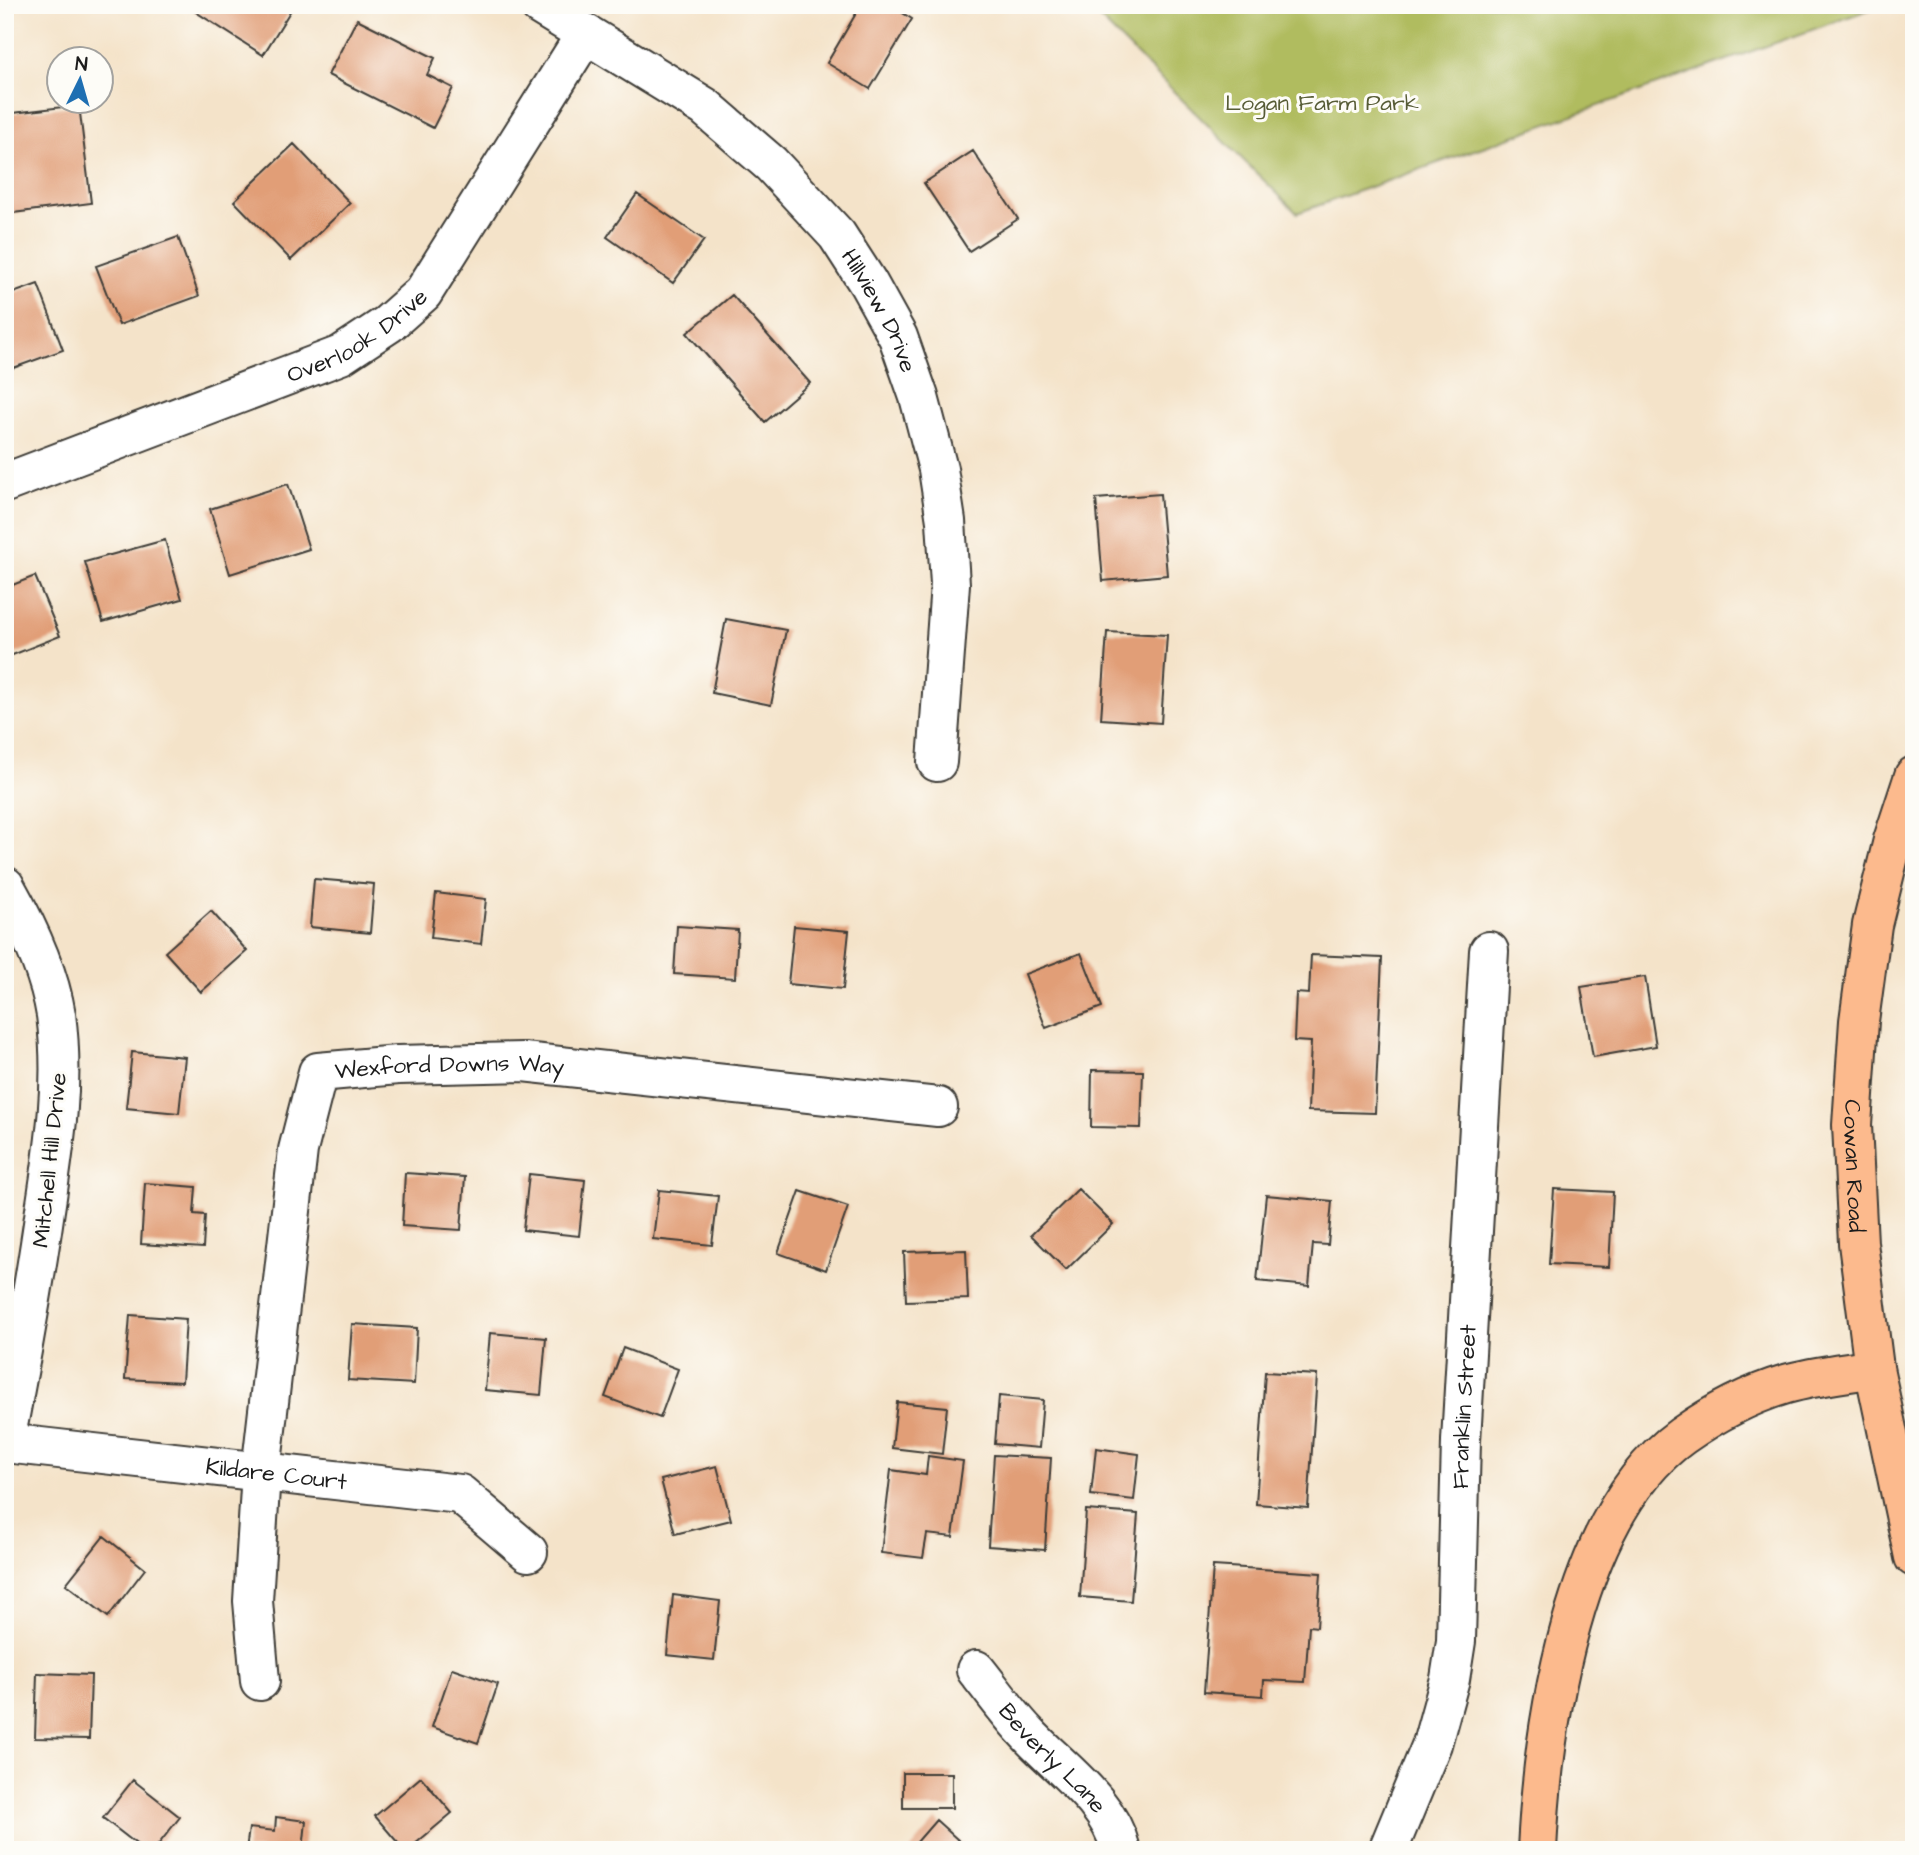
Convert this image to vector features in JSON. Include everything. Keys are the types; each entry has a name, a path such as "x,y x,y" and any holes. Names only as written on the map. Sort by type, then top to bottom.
{"main road":[{"name":"Cowan Road","path":"1914,776 1893,840 1872,925 1859,1021 1852,1125 1858,1243 1874,1368 1914,1557"},
{"path":"1537,1850 1547,1750 1557,1689 1579,1598 1599,1545 1627,1494 1643,1473 1679,1438 1730,1408 1786,1384 1874,1368"}],"street":[{"name":"Hillview Drive","path":"539,5 705,107 771,164 837,235 898,337 919,397 939,469 946,521 950,584 937,762"},
{"name":"Overlook Drive","path":"5,483 341,355 388,324 423,293 585,35"},
{"name":"Mitchell Hill Drive","path":"5,886 26,926 44,974 55,1012 61,1059 57,1136 32,1298 5,1442"},
{"name":"Franklin Street","path":"1388,1850 1433,1744 1450,1679 1456,1641 1461,1441 1489,951"},
{"name":"Wexford Downs Way","path":"260,1681 253,1601 261,1472 298,1150 318,1072 398,1065 523,1062 938,1107"},
{"name":"Kildare Court","path":"5,1442 460,1494 528,1552"},
{"name":"Beverly Lane","path":"976,1670 1028,1734 1080,1783 1111,1826 1121,1850"}],"green space":[{"name":"Logan Farm Park","path":"1086,5 1882,5 1297,213"}],"building":[{"path":"185,5 294,5 263,55"},
{"path":"861,5 890,5 912,19 870,89 827,63"},
{"path":"357,19 435,58 427,75 453,88 433,128 328,75"},
{"path":"46,109 46,116 80,116 91,203 5,214 5,114"},
{"path":"294,144 350,203 291,260 234,201"},
{"path":"973,151 1018,219 969,251 924,183"},
{"path":"637,194 704,240 673,283 607,237"},
{"path":"178,237 199,296 119,325 96,266"},
{"path":"38,284 63,350 5,371 5,296"},
{"path":"732,295 810,383 765,422 687,333"},
{"path":"288,484 309,549 230,574 210,509"},
{"path":"1160,494 1167,575 1103,581 1096,499"},
{"path":"165,540 182,599 103,622 85,562"},
{"path":"35,576 60,636 5,658 5,588"},
{"path":"726,619 786,630 771,705 712,693"},
{"path":"1107,632 1167,635 1161,723 1101,719"},
{"path":"314,879 374,884 370,933 310,927"},
{"path":"436,893 486,899 481,944 431,938"},
{"path":"211,911 247,951 201,992 165,952"},
{"path":"677,926 738,930 735,978 674,974"},
{"path":"794,926 849,931 843,989 788,984"},
{"path":"1081,953 1102,1007 1046,1028 1025,974"},
{"path":"1311,955 1382,958 1375,1113 1308,1111 1311,1042 1294,1041 1296,993 1309,994"},
{"path":"1645,977 1656,1046 1593,1057 1581,987"},
{"path":"132,1052 185,1057 179,1113 126,1108"},
{"path":"1092,1070 1143,1071 1141,1128 1091,1127"},
{"path":"405,1173 465,1177 461,1230 402,1226"},
{"path":"529,1174 585,1180 579,1236 523,1230"},
{"path":"145,1183 196,1187 194,1214 205,1215 203,1248 141,1244"},
{"path":"1078,1189 1113,1224 1066,1270 1031,1235"},
{"path":"1554,1189 1613,1192 1609,1267 1549,1264"},
{"path":"659,1190 718,1196 712,1245 653,1239"},
{"path":"800,1191 848,1207 826,1270 778,1253"},
{"path":"1266,1195 1332,1201 1328,1245 1313,1244 1309,1286 1257,1281"},
{"path":"966,1250 968,1299 906,1301 904,1252"},
{"path":"130,1315 186,1319 182,1382 125,1379"},
{"path":"352,1324 417,1328 414,1384 348,1380"},
{"path":"490,1333 546,1338 541,1395 485,1390"},
{"path":"623,1348 678,1369 660,1418 605,1397"},
{"path":"1265,1372 1317,1375 1308,1508 1256,1504"},
{"path":"999,1396 1043,1400 1039,1448 995,1444"},
{"path":"897,1402 947,1407 942,1454 892,1448"},
{"path":"1096,1448 1139,1454 1134,1500 1091,1495"},
{"path":"994,1455 1051,1458 1045,1550 988,1546"},
{"path":"928,1456 963,1461 953,1537 927,1534 923,1558 881,1553 891,1470 926,1475"},
{"path":"717,1466 731,1520 675,1534 661,1480"},
{"path":"1086,1510 1138,1514 1131,1601 1080,1597"},
{"path":"104,1536 145,1569 108,1617 66,1584"},
{"path":"1213,1566 1321,1573 1317,1627 1309,1626 1305,1682 1264,1680 1263,1696 1204,1692"},
{"path":"673,1595 720,1601 714,1660 667,1655"},
{"path":"452,1668 498,1684 478,1743 432,1727"},
{"path":"37,1673 91,1675 89,1739 35,1738"},
{"path":"903,1773 952,1773 952,1808 903,1808"},
{"path":"421,1777 452,1813 408,1850 404,1850 375,1816"},
{"path":"133,1780 180,1817 154,1850 144,1850 103,1818"},
{"path":"276,1817 306,1821 303,1850 246,1850 249,1828 275,1831"},
{"path":"936,1820 969,1850 910,1850"}]}
